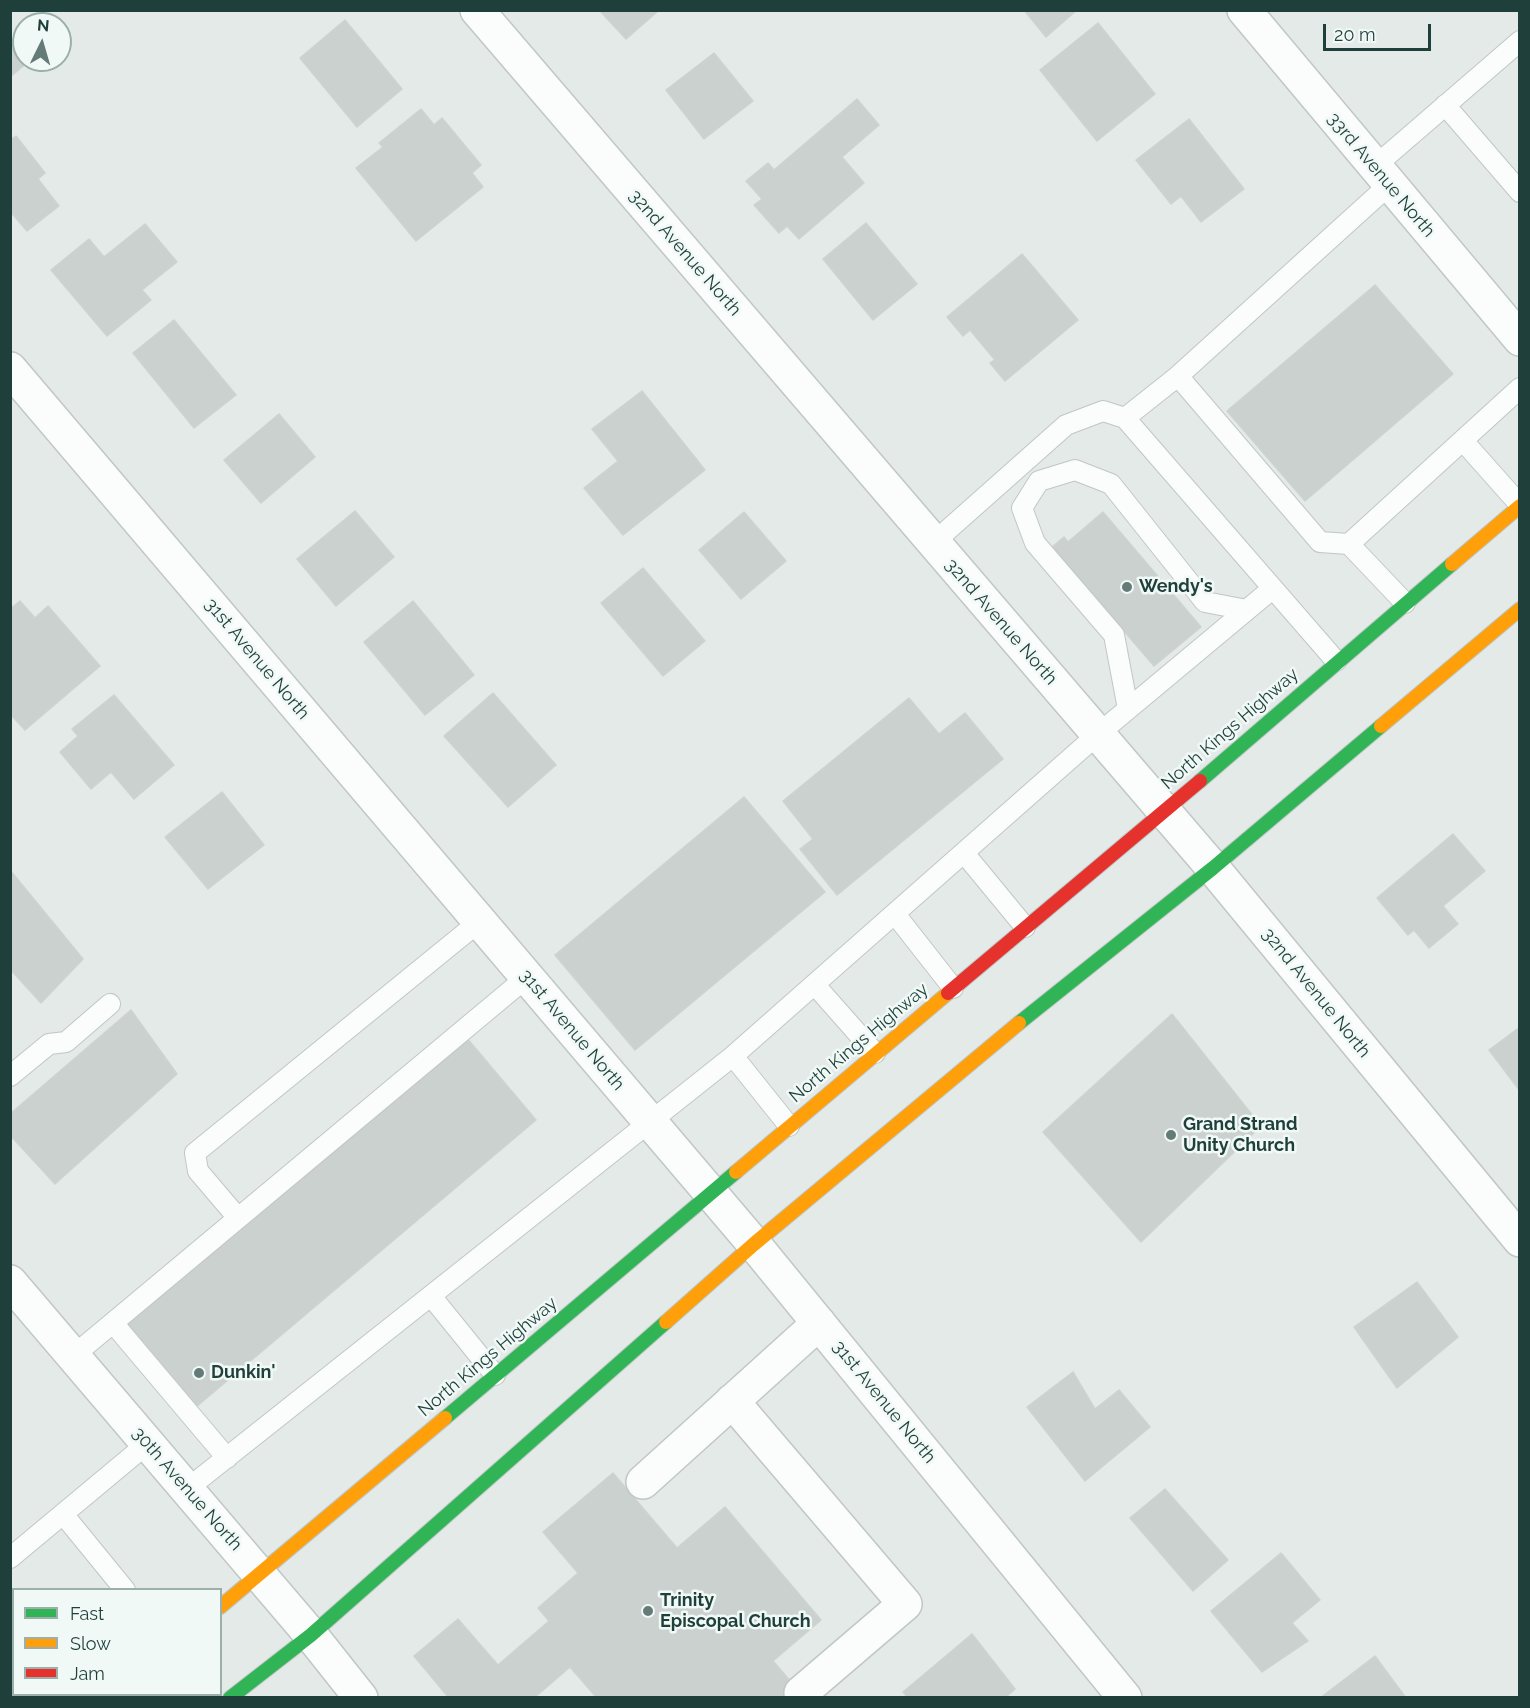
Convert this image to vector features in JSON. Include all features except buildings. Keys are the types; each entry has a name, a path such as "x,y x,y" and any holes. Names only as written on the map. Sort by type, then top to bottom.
{"main road":[{"name":"North Kings Highway","path":"222,1605 1163,812 1336,661 1520,506"},
{"path":"230,1698 311,1635 754,1244 980,1054 1213,868 1520,609"}],"street":[{"name":"32nd Avenue North","path":"477,10 1213,868 1520,1240"},
{"name":"33rd Avenue North","path":"1244,10 1520,339"},
{"name":"31st Avenue North","path":"10,369 754,1244 1125,1698"},
{"name":"30th Avenue North","path":"10,1282 260,1574 361,1698"},
{"path":"643,1482 819,1323"},
{"path":"732,1401 905,1604 801,1693"}],"lane":[{"path":"1125,418 1178,376 1382,176 1445,105 1520,40"},
{"path":"1445,105 1516,182"},
{"path":"1178,376 1320,542 1350,544 1404,603"},
{"path":"1350,544 1520,388"},
{"path":"933,543 1066,425 1104,411 1125,418 1336,661"},
{"path":"1464,441 1520,506"},
{"path":"1022,464 1039,481"},
{"path":"1128,709 1114,635 1035,543 1022,508 1039,481 1075,470 1111,484 1205,602 1247,610"},
{"path":"188,1489 733,1056 1097,735 1272,589"},
{"path":"963,853 1025,927"},
{"path":"895,914 953,988"},
{"path":"238,1218 198,1171 195,1154 480,921"},
{"path":"73,1356 527,977"},
{"path":"815,985 875,1053"},
{"path":"10,1076 50,1044 66,1042 110,1004"},
{"path":"733,1056 789,1126"},
{"path":"431,1296 495,1375"},
{"path":"113,1323 227,1458"},
{"path":"10,1558 148,1443"},
{"path":"63,1514 123,1588"}],"traffic: fast":[{"path":"1200,781 1452,564"},
{"path":"1019,1023 1213,868 1381,726"},
{"path":"445,1418 736,1172"},
{"path":"230,1698 311,1635 666,1322"}],"traffic: slow":[{"path":"1452,564 1520,506"},
{"path":"1381,726 1520,609"},
{"path":"736,1172 948,993"},
{"path":"666,1322 754,1244 1019,1023"},
{"path":"222,1605 445,1418"}],"traffic: jam":[{"path":"948,993 1200,781"}],"place":[{"name":"Wendy's","path":"1127,587"},
{"name":"Grand Strand Unity Church","path":"1171,1135"},
{"name":"Dunkin'","path":"199,1373"},
{"name":"Trinity Episcopal Church","path":"648,1611"}]}
